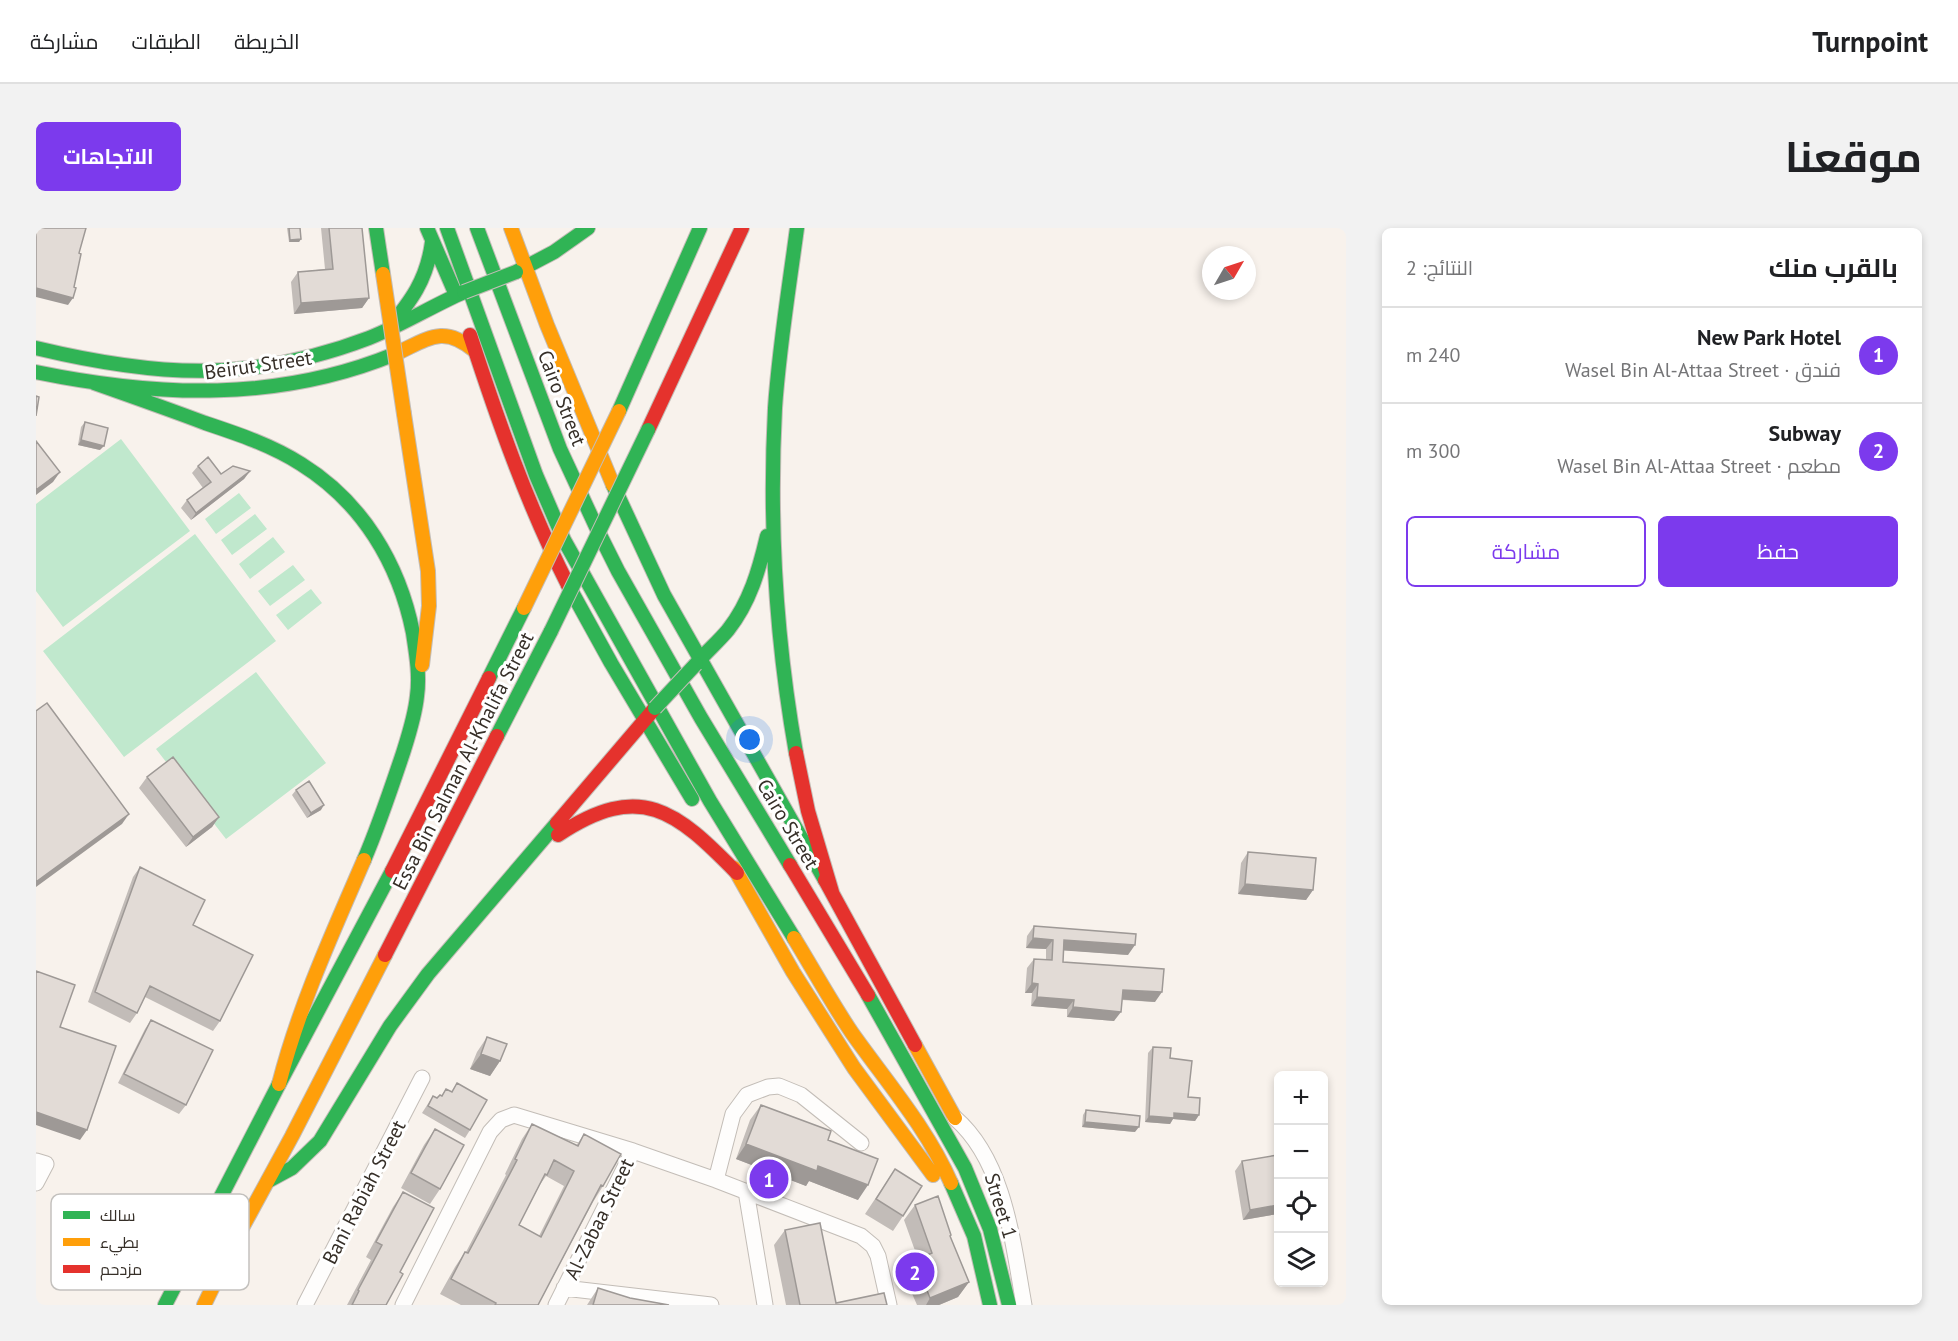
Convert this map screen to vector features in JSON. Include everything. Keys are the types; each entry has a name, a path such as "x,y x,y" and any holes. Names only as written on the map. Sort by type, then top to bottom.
{"main road":[{"path":"279,1084 301,1005 392,790 411,723 428,621 428,571 376,228"},
{"path":"427,228 460,294 464,317 475,351 516,471 537,522 587,621 700,812"},
{"path":"447,228 536,475 564,540 710,801 850,1030 920,1128 945,1169 974,1236 989,1299"},
{"name":"Cairo Street","path":"477,228 560,449 618,572 701,718 875,1007 965,1168 990,1229 1009,1305"},
{"path":"511,228 520,270 619,502 663,595 698,661 832,892 955,1118 985,1178 990,1203 990,1229"},
{"name":"Beirut Street","path":"36,348 136,369 187,373 230,371 293,362 338,349 387,330 460,294 520,270 570,243 588,228"},
{"name":"Essa Bin Salman Al-Khalifa Street","path":"222,1194 411,836 524,608 619,411 700,228"},
{"name":"Essa Bin Salman Al-Khalifa Street","path":"249,1215 551,631 742,228"},
{"path":"797,228 777,385 774,449 779,628 789,718 806,807 832,892"},
{"path":"387,330 421,286 427,271 432,242"},
{"name":"Beirut Street","path":"36,372 94,383 184,393 242,390 308,381 387,357 441,335 460,340 475,351"},
{"path":"94,383 279,451 312,469 336,489 369,526 391,564 410,618 418,688"},
{"path":"268,1180 292,1168 320,1142 407,1002 428,974 644,720 731,627 757,578 774,510"},
{"path":"531,855 587,816 615,807 645,808 686,824 737,873"},
{"path":"712,832 793,972 848,1058 936,1179 961,1225 989,1299"},
{"name":"Essa Bin Salman Al-Khalifa Street","path":"165,1305 173,1290"},
{"name":"Essa Bin Salman Al-Khalifa Street","path":"204,1305 211,1290"}],"street":[{"name":"Bani Rabiah Street","path":"305,1305 422,1078"},
{"path":"716,1180 734,1114 747,1095 768,1087 779,1086 801,1095 861,1143"},
{"path":"403,1305 490,1132 501,1120 514,1115 633,1151 746,1191 861,1236 873,1246 878,1256 889,1305"},
{"name":"Street 1","path":"955,1118 977,1142 998,1187 1011,1232 1024,1305"},
{"name":"Al-Zabaa Street","path":"556,1305 633,1151"},
{"path":"36,1183 41,1163"},
{"path":"746,1191 765,1305"},
{"name":"Al-Zabaa Street","path":"564,1288 711,1305"}],"green space":[{"path":"121,439 190,531 63,627 36,591 36,504"},
{"path":"239,493 251,508 216,534 205,519"},
{"path":"255,514 267,529 232,555 221,540"},
{"path":"195,534 276,641 124,757 43,651"},
{"path":"273,537 285,552 250,579 239,564"},
{"path":"293,565 305,580 270,606 258,591"},
{"path":"311,589 322,603 288,630 276,615"},
{"path":"256,672 326,763 226,839 156,749"}],"building":[{"path":"36,228 86,228 79,253 81,254 73,298 36,288"},
{"path":"289,228 300,228 301,239 290,240"},
{"path":"329,228 362,228 369,298 301,303 298,272 333,269"},
{"path":"36,396 39,397 36,416"},
{"path":"85,422 108,428 104,446 81,440"},
{"path":"36,441 60,472 36,490"},
{"path":"208,457 221,474 233,466 250,471 196,513 187,500 211,482 198,466"},
{"path":"47,703 129,814 36,882 36,711"},
{"path":"173,757 219,817 193,837 147,777"},
{"path":"309,781 324,805 311,813 296,790"},
{"path":"1248,852 1316,858 1313,890 1245,884"},
{"path":"140,867 205,900 193,925 253,955 220,1021 150,986 137,1013 95,992"},
{"path":"1034,926 1136,934 1135,945 1064,940 1063,962 1164,969 1162,992 1123,990 1121,1012 1073,1007 1074,1000 1037,997 1038,984 1032,983 1034,959 1052,960 1053,940 1033,938"},
{"path":"36,971 75,985 60,1027 116,1046 87,1130 36,1112"},
{"path":"151,1020 213,1050 186,1105 124,1074"},
{"path":"487,1037 507,1044 500,1061 481,1054"},
{"path":"1153,1047 1171,1048 1170,1058 1192,1061 1188,1097 1200,1098 1199,1115 1174,1113 1174,1118 1149,1116"},
{"path":"457,1083 487,1100 470,1130 428,1106 433,1096 437,1098 442,1096 446,1089 452,1092"},
{"path":"761,1105 831,1131 828,1140 878,1159 868,1185 818,1166 817,1171 746,1144"},
{"path":"1086,1110 1140,1116 1139,1127 1085,1122"},
{"path":"532,1124 578,1146 584,1134 621,1154 603,1186 601,1185 538,1305 495,1305 496,1303 451,1279 490,1212 517,1160 515,1159","holes":["554,1160 574,1171 541,1237 519,1225"]},
{"path":"435,1129 464,1145 440,1189 411,1173"},
{"path":"1274,1156 1274,1206 1250,1210 1242,1161"},
{"path":"895,1169 922,1186 903,1216 876,1199"},
{"path":"403,1192 434,1208 400,1272 403,1274 386,1305 352,1305 382,1245 376,1242"},
{"path":"938,1196 950,1236 969,1282 930,1298 915,1260 932,1253 915,1205"},
{"path":"820,1223 836,1303 884,1293 887,1305 800,1305 785,1230"},
{"path":"598,1288 630,1298 669,1305 593,1305"}],"traffic: fast":[{"path":"376,228 383,274"},
{"path":"427,228 456,295"},
{"path":"447,228 536,475 564,540 710,801 794,938"},
{"path":"477,228 560,449 598,531 701,718 790,865"},
{"path":"516,272 554,252 588,228"},
{"path":"619,411 700,228"},
{"path":"796,753 779,624 774,537 773,451 777,386 797,228"},
{"path":"387,330 417,289 430,256 432,242"},
{"path":"464,292 516,272"},
{"path":"36,348 122,365 204,371 244,369 326,353 369,338 464,292"},
{"path":"36,372 127,386 172,390 217,390 307,381 351,370 395,354"},
{"path":"94,383 254,440 278,451 323,479 360,516 375,536 398,582 407,607 413,633 418,688 405,746 385,807 364,860"},
{"path":"551,631 648,430"},
{"path":"613,485 664,595 825,880"},
{"path":"696,664 736,619 757,573 767,536"},
{"path":"568,585 611,663 692,799"},
{"path":"489,678 524,608"},
{"path":"497,736 551,631"},
{"path":"655,708 696,664"},
{"path":"268,1181 292,1168 320,1141 390,1026 428,974 557,823"},
{"path":"222,1194 392,871"},
{"path":"868,995 965,1168 990,1229 1009,1305"},
{"path":"951,1183 974,1236 990,1305"},
{"path":"165,1305 173,1290"}],"traffic: slow":[{"path":"511,228 547,325 613,485"},
{"path":"383,274 404,414"},
{"path":"395,354 426,339 444,336 454,338 475,351"},
{"path":"524,608 619,411"},
{"path":"404,414 428,571 429,606 422,665"},
{"path":"279,1084 306,998 364,860"},
{"path":"734,868 793,972 854,1068 933,1175"},
{"path":"794,938 852,1033 918,1124 951,1183"},
{"path":"249,1215 385,955"},
{"path":"915,1045 955,1118"},
{"path":"204,1305 211,1290"}],"traffic: jam":[{"path":"648,430 742,228"},
{"path":"470,335 514,462 539,524 568,585"},
{"path":"392,871 489,678"},
{"path":"557,823 655,708"},
{"path":"385,955 497,736"},
{"path":"796,753 808,811 832,892"},
{"path":"558,835 587,818 612,809 635,807 656,810 675,819 695,833 737,873"},
{"path":"790,865 868,995"},
{"path":"825,880 915,1045"}],"place":[{"name":"New Park Hotel","path":"769,1179"},
{"name":"Subway","path":"915,1272"}]}
